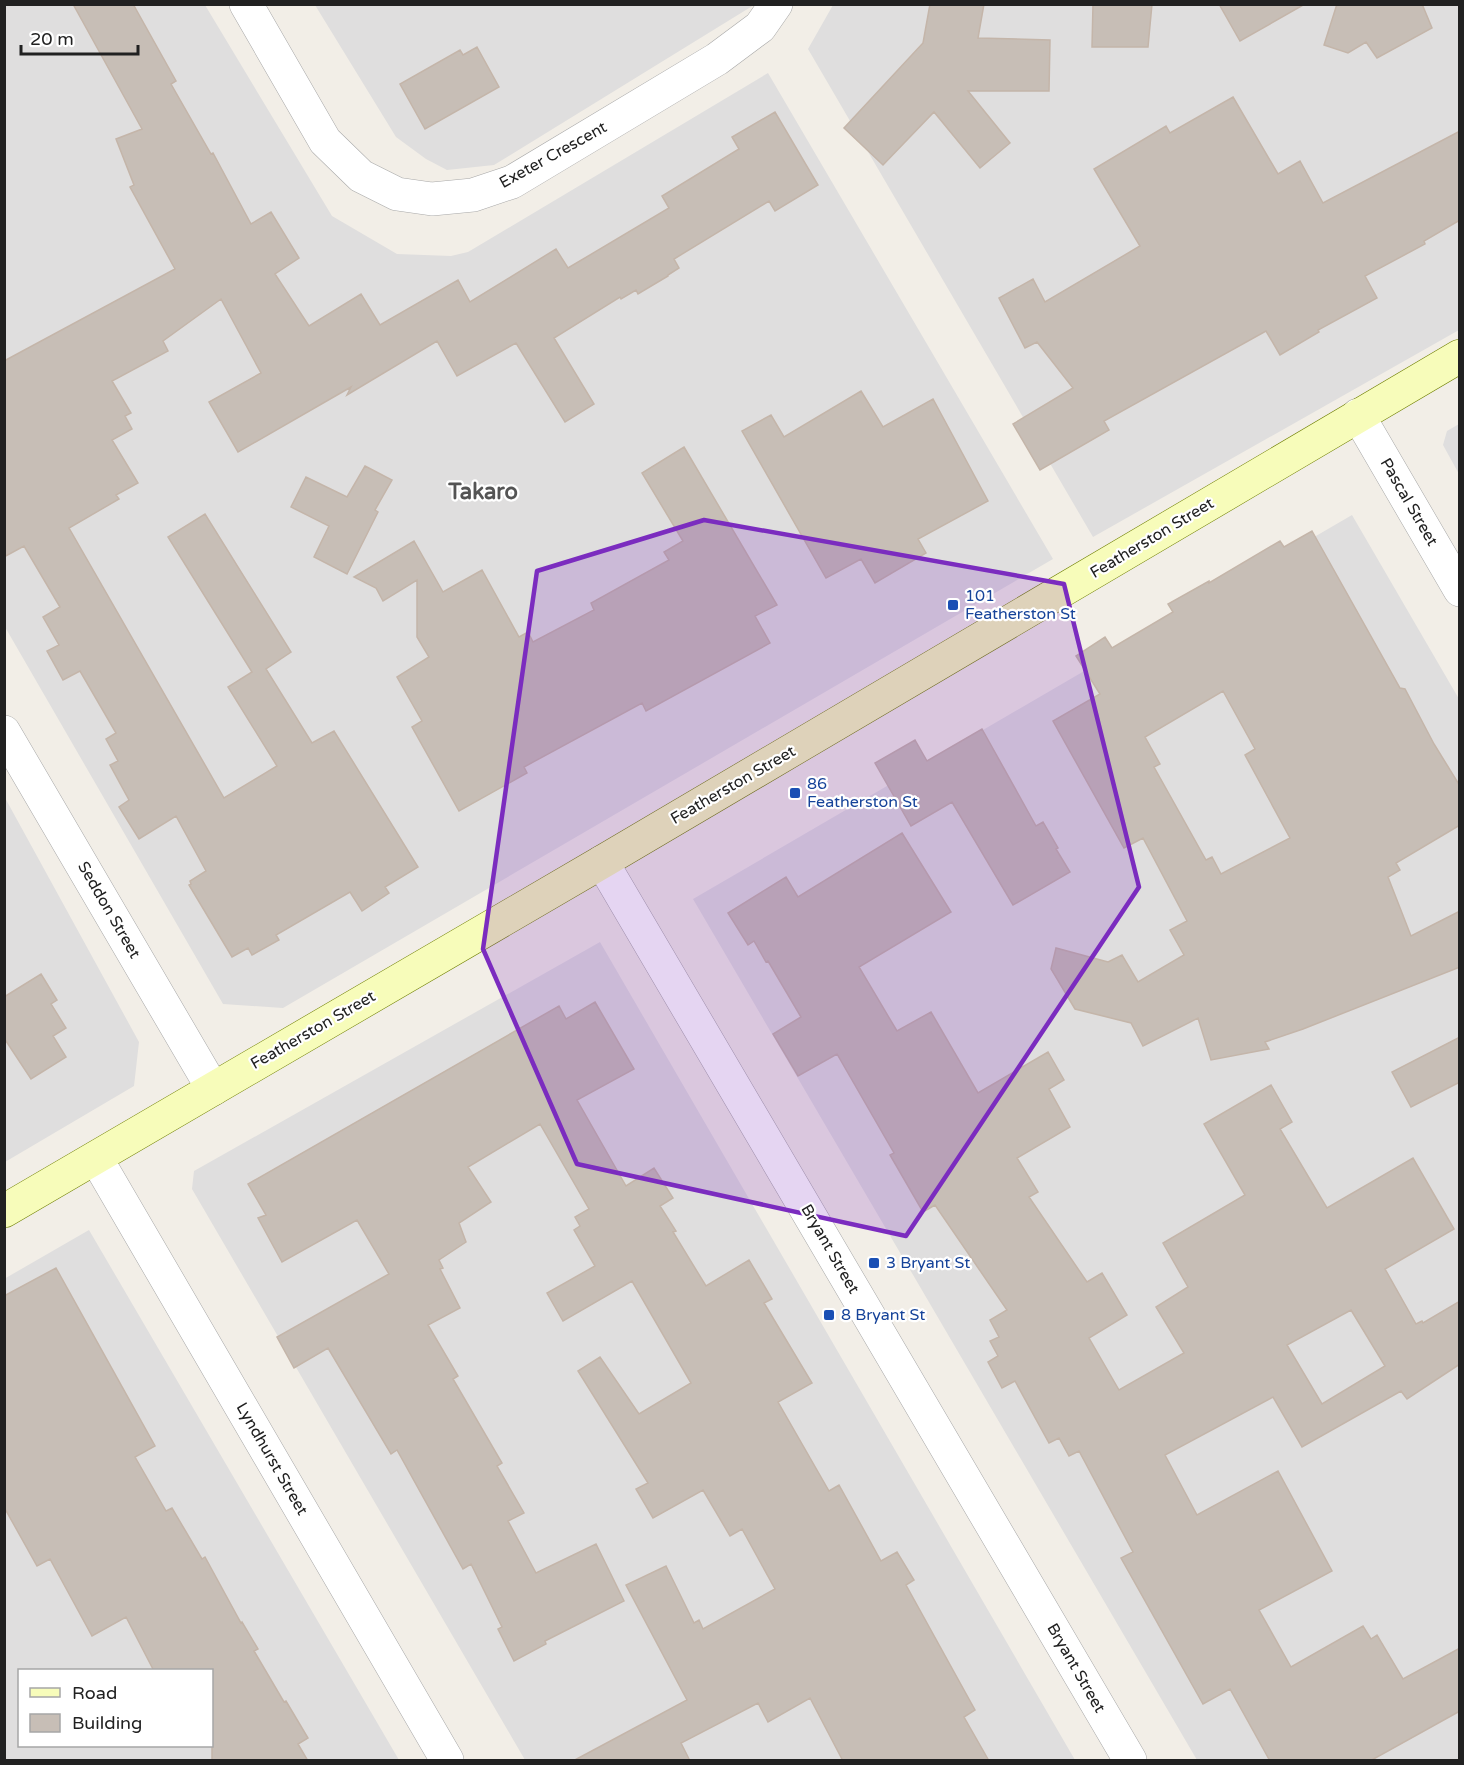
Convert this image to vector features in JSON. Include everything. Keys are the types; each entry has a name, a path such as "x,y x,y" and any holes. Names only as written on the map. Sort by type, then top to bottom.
{"main road":[{"name":"Featherston Street","path":"4,1212 1460,356"}],"street":[{"name":"Exeter Crescent","path":"246,4 324,141 361,176 397,194 432,199 473,195 512,182 717,59 760,27 776,4"},
{"name":"Pascal Street","path":"1358,415 1460,590"},
{"name":"Seddon Street","path":"4,732 213,1089"},
{"name":"Bryant Street","path":"602,862 1130,1761"},
{"name":"Lyndhurst Street","path":"96,1158 447,1761"}],"highlighted area":[{"path":"704,520 1064,584 1139,887 906,1236 577,1164 483,949 537,571"}],"shaded area":[{"path":"4,5 205,5 332,216 397,254 451,256 468,252 768,73 1053,559 283,1008 223,1004 5,627"},
{"path":"315,5 754,5 494,165 447,170 426,159 396,137"},
{"path":"833,5 1459,5 1459,330 1093,537 808,49"},
{"path":"1459,424 1459,474 1443,445 1447,431"},
{"path":"1352,515 1459,699 1459,1760 1197,1760 693,899"},
{"path":"4,796 139,1042 134,1086 5,1162"},
{"path":"600,942 1075,1760 525,1760 192,1189 194,1171"},
{"path":"89,1230 399,1760 5,1760 4,1279"}],"building":[{"path":"73,4 133,4 176,81 171,84 211,154 213,153 251,224 271,212 299,258 275,274 309,326 361,294 380,325 458,280 470,302 556,249 568,268 669,208 662,196 739,149 732,137 775,112 818,185 775,211 769,201 674,259 679,268 668,276 638,294 636,290 621,299 620,297 554,338 594,404 565,422 516,343 457,376 437,341 347,395 351,387 238,452 209,402 261,373 221,299 163,341 168,351 112,381 131,413 125,416 132,429 112,440 138,483 116,495 119,499 69,528 224,798 277,766 228,687 252,672 168,537 205,514 291,652 266,669 312,743 334,731 418,867 385,887 389,893 362,911 350,892 276,935 279,940 252,955 248,948 232,957 189,885 190,881 206,871 176,816 139,839 119,807 129,800 110,765 118,761 106,739 116,733 80,671 63,680 47,651 59,645 43,617 60,607 24,546 4,557 4,361 175,269 130,187 134,185 116,139 142,129"},
{"path":"930,4 984,4 978,38 1050,40 1049,91 968,91 1010,143 980,168 934,112 883,165 844,128 923,43"},
{"path":"1093,4 1152,4 1148,47 1092,47"},
{"path":"1219,4 1305,4 1240,41"},
{"path":"1337,4 1422,4 1432,28 1377,58 1366,42 1348,53 1324,45"},
{"path":"477,47 499,87 425,129 400,84 460,50 463,55"},
{"path":"1233,97 1278,174 1300,161 1323,203 1460,131 1460,220 1424,241 1425,244 1365,276 1377,298 1318,330 1319,332 1280,355 1266,331 1104,421 1109,430 1040,470 1013,424 1073,388 1037,342 1025,348 999,298 1033,279 1045,302 1140,246 1094,169 1166,126 1170,133"},
{"path":"861,391 883,427 933,399 988,501 918,539 926,553 875,583 861,559 826,578 742,431 771,415 784,437"},
{"path":"684,447 777,605 755,616 770,643 646,711 642,703 524,767 527,773 459,811 412,727 422,721 397,677 429,657 417,637 417,580 383,601 376,588 354,577 414,541 443,592 482,570 519,637 528,632 533,642 594,610 591,603 669,560 664,552 683,541 642,473"},
{"path":"365,466 392,480 375,510 378,512 347,574 314,557 329,526 291,507 306,477 347,497"},
{"path":"1312,531 1400,688 1405,689 1434,744 1460,786 1460,825 1396,863 1400,870 1388,877 1411,936 1460,911 1460,967 1265,1042 1269,1049 1211,1060 1198,1018 1143,1046 1131,1023 1075,1009 1051,969 1056,948 1108,962 1122,955 1138,982 1184,955 1170,930 1187,921 1143,838 1124,848 1053,721 1100,694 1076,656 1105,637 1112,648 1173,612 1168,604 1280,541 1284,547","holes":["1223,691 1255,749 1245,755 1290,838 1221,874 1212,857 1206,860 1154,767 1160,764 1145,737"]},
{"path":"982,729 1036,826 1043,822 1070,872 1013,905 952,802 911,826 875,763 915,740 927,761"},
{"path":"902,833 951,912 859,967 897,1031 931,1012 978,1093 1048,1052 1064,1080 1049,1089 1070,1127 1017,1158 1038,1192 1029,1197 1087,1282 1102,1273 1127,1315 1089,1338 1119,1390 1184,1353 1156,1307 1188,1287 1163,1243 1245,1195 1204,1124 1271,1085 1292,1122 1280,1129 1327,1208 1413,1158 1454,1229 1385,1269 1416,1324 1422,1321 1423,1323 1460,1301 1460,1364 1407,1399 1401,1391 1302,1447 1273,1397 1165,1455 1197,1515 1278,1471 1332,1571 1259,1610 1291,1667 1363,1626 1371,1639 1377,1635 1403,1679 1460,1648 1460,1711 1370,1761 1270,1761 1230,1689 1203,1704 1121,1558 1133,1552 1079,1451 1069,1456 1059,1438 1049,1443 1015,1381 1002,1388 988,1362 998,1356 990,1341 999,1337 990,1320 1007,1310 935,1205 923,1212 890,1155 894,1153 837,1054 798,1076 773,1034 801,1017 754,941 748,945 728,913 786,877 798,897","holes":["1351,1310 1385,1366 1322,1404 1287,1345"]},
{"path":"41,974 57,1000 51,1004 66,1028 53,1036 66,1057 31,1079 4,1038 4,997"},
{"path":"595,1002 634,1069 577,1100 626,1186 654,1168 673,1198 660,1206 706,1286 749,1260 772,1299 764,1303 812,1383 778,1402 829,1491 839,1485 881,1561 897,1552 914,1580 906,1585 975,1710 964,1717 989,1761 843,1761 810,1698 768,1722 758,1703 681,1743 690,1761 573,1761 687,1700 626,1585 666,1566 694,1623 699,1620 703,1629 775,1589 742,1529 730,1536 703,1490 653,1518 636,1489 648,1483 578,1371 600,1357 639,1414 691,1383 632,1281 563,1321 547,1293 595,1266 574,1230 580,1226 575,1217 589,1209 540,1124 468,1167 491,1202 459,1223 466,1242 439,1260 443,1268 440,1269 460,1308 428,1325 458,1376 453,1379 502,1463 497,1466 524,1513 508,1521 536,1573 596,1544 624,1601 545,1641 546,1644 514,1661 498,1629 502,1627 471,1564 463,1569 397,1450 391,1454 328,1348 294,1368 277,1337 389,1274 357,1220 282,1262 258,1218 266,1215 248,1184 559,1006 566,1019"},
{"path":"1460,1037 1460,1082 1411,1107 1392,1072"},
{"path":"56,1268 155,1446 135,1457 166,1511 172,1508 202,1559 205,1557 258,1649 254,1651 308,1738 298,1744 308,1761 212,1761 213,1669 153,1669 126,1617 92,1636 50,1559 37,1566 4,1507 4,1296"}],"place":[{"name":"101 Featherston St","path":"953,605"},
{"name":"86 Featherston St","path":"795,793"},
{"name":"3 Bryant St","path":"874,1263"},
{"name":"8 Bryant St","path":"829,1315"}],"district":[{"name":"Takaro","path":"483,492"}]}
